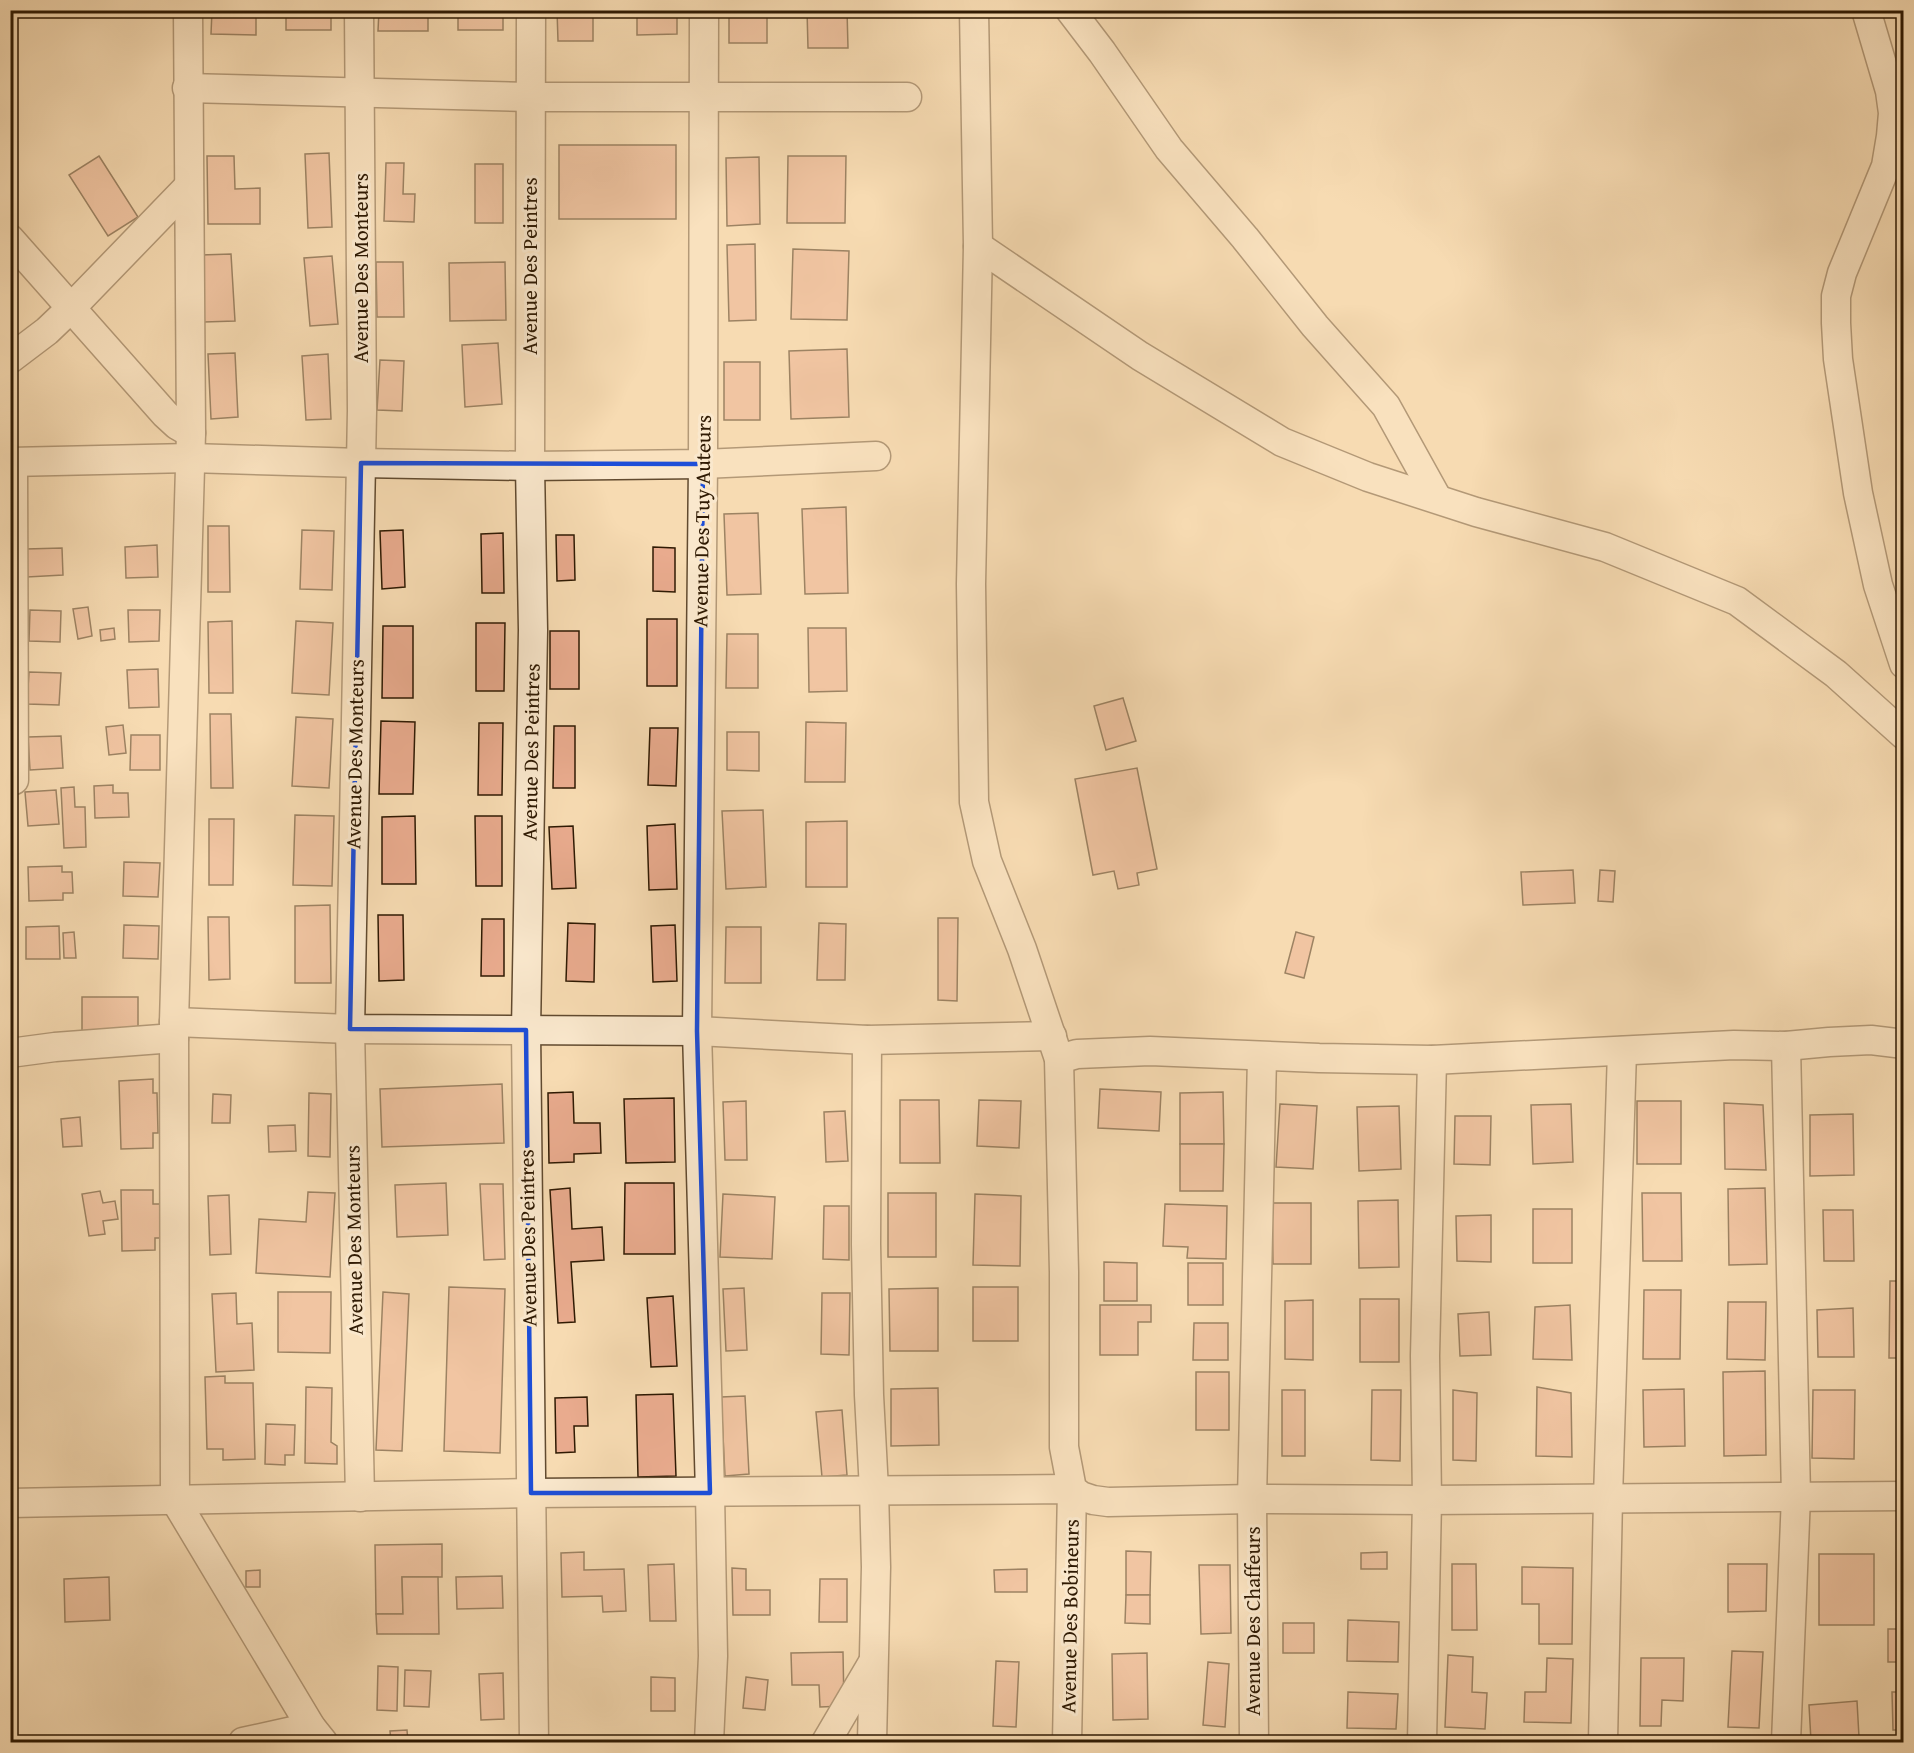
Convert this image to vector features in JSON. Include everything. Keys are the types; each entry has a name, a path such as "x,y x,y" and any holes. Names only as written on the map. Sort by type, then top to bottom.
{"street":[{"path":"188,10 190,445 174,1030 175,1500 317,1735 243,1743"},
{"name":"Avenue Des Monteurs","path":"359,10 361,463 350,1029 360,1497"},
{"name":"Avenue Des Peintres","path":"531,10 530,466 533,630 526,1030 534,1743"},
{"name":"Avenue Des Tuy Auteurs","path":"704,10 703,464 697,1030 710,1493 712,1656 709,1743"},
{"name":"Avenue Des Bobineurs","path":"974,10 978,246 971,584 974,802 987,861 1022,949 1056,1047 1064,1272 1064,1447 1072,1489 1067,1743"},
{"path":"1070,10 1102,52 1168,149 1245,238 1315,326 1386,406 1437,498"},
{"path":"1866,10 1890,91 1893,113 1886,166 1842,273 1836,296 1838,359 1858,493 1878,585 1904,664"},
{"path":"187,88 530,97 907,97"},
{"path":"10,359 47,331 70,309 188,187"},
{"path":"10,239 54,287 70,309 177,425 190,445"},
{"path":"978,246 1140,356 1282,442 1368,477 1476,512 1605,547 1737,601 1836,674 1904,735"},
{"path":"14,780 12,462 190,445 361,463 530,466 703,464 876,456"},
{"path":"10,1053 174,1030 350,1029 697,1030 867,1040 1056,1047 1077,1054 1150,1051 1262,1057 1432,1060 1513,1054 1734,1045 1786,1046 1871,1040 1904,1044"},
{"path":"867,1040 866,1244 876,1567 872,1743"},
{"path":"1786,1046 1796,1496 1786,1743"},
{"path":"1603,1743 1622,1051"},
{"name":"Avenue Des Chaffeurs","path":"1254,1743 1252,1499 1262,1057"},
{"path":"1422,1743 1427,1500 1425,1356 1432,1060"},
{"path":"10,1503 531,1493 1072,1489 1093,1500 1108,1502 1252,1499 1427,1500 1904,1496"},
{"path":"826,1743 875,1659"}],"highlighted area":[{"path":"361,463 703,464 697,1031 710,1493 531,1493 526,1030 350,1029"}],"building":[{"path":"212,10 256,10 256,35 211,34"},
{"path":"286,10 331,10 331,30 286,30"},
{"path":"379,10 428,10 428,31 378,31"},
{"path":"458,10 503,10 503,30 458,30"},
{"path":"557,10 593,10 593,41 558,41"},
{"path":"637,10 677,10 677,34 637,35"},
{"path":"729,10 767,10 767,43 729,43"},
{"path":"807,10 847,10 848,48 808,48"},
{"path":"559,145 676,145 676,219 559,219"},
{"path":"329,153 332,227 308,228 305,154"},
{"path":"99,156 138,217 108,236 69,175"},
{"path":"207,156 234,156 235,189 260,188 260,224 208,224"},
{"path":"788,156 846,156 845,223 787,223"},
{"path":"759,157 760,224 727,226 726,158"},
{"path":"386,163 404,163 403,194 415,194 414,222 384,221"},
{"path":"475,164 503,164 503,223 475,223"},
{"path":"755,244 756,320 729,321 727,245"},
{"path":"793,249 849,251 847,320 791,319"},
{"path":"231,254 235,321 204,322 201,255"},
{"path":"332,256 338,324 310,326 304,258"},
{"path":"376,262 403,262 404,317 377,317"},
{"path":"505,262 506,320 450,321 449,263"},
{"path":"498,343 502,404 465,407 462,345"},
{"path":"847,349 849,417 791,419 789,351"},
{"path":"235,353 238,417 211,419 208,354"},
{"path":"328,354 331,419 306,420 302,356"},
{"path":"380,360 404,361 402,411 377,410"},
{"path":"724,362 760,362 760,420 724,420"},
{"path":"846,507 848,593 805,594 802,509"},
{"path":"758,513 761,594 727,595 724,514"},
{"path":"208,526 229,526 230,592 208,592"},
{"path":"302,530 334,531 332,590 300,589"},
{"path":"403,530 405,587 382,589 380,531"},
{"path":"503,533 504,593 482,593 481,534"},
{"path":"556,535 574,535 575,580 557,581"},
{"path":"157,545 158,577 126,578 125,547"},
{"path":"653,547 675,548 675,592 653,591"},
{"path":"62,548 63,575 27,577 26,549"},
{"path":"88,607 92,636 78,639 73,609"},
{"path":"30,610 61,611 60,642 29,641"},
{"path":"128,610 160,610 159,641 129,642"},
{"path":"647,619 677,619 677,686 647,686"},
{"path":"232,621 233,693 209,693 208,622"},
{"path":"296,621 333,623 329,695 292,693"},
{"path":"476,623 505,623 504,691 476,691"},
{"path":"383,626 413,626 413,698 382,698"},
{"path":"114,628 115,639 101,641 100,630"},
{"path":"808,628 846,628 847,691 809,692"},
{"path":"550,631 579,631 579,689 550,689"},
{"path":"727,634 758,634 758,688 726,688"},
{"path":"158,669 159,707 129,708 127,670"},
{"path":"29,672 61,673 59,705 27,704"},
{"path":"1123,698 1136,741 1106,750 1094,706"},
{"path":"210,714 231,714 233,788 211,788"},
{"path":"296,717 333,719 329,788 292,786"},
{"path":"381,721 415,722 413,794 379,794"},
{"path":"806,722 846,723 845,782 805,782"},
{"path":"479,723 503,723 502,795 478,795"},
{"path":"123,725 126,753 109,755 106,727"},
{"path":"554,726 575,726 575,788 553,788"},
{"path":"650,728 678,728 676,786 648,785"},
{"path":"727,732 759,732 759,771 727,770"},
{"path":"131,735 160,735 160,770 130,770"},
{"path":"61,736 63,768 30,770 28,737"},
{"path":"1137,768 1157,869 1137,873 1139,885 1118,889 1114,871 1093,875 1075,779"},
{"path":"113,785 113,793 128,793 129,817 95,818 94,786"},
{"path":"74,787 75,807 85,807 86,847 64,848 61,788"},
{"path":"56,790 59,824 28,826 25,792"},
{"path":"763,810 766,887 726,889 722,811"},
{"path":"295,815 334,816 332,886 293,885"},
{"path":"415,816 416,884 382,884 382,817"},
{"path":"475,816 502,816 502,886 476,886"},
{"path":"209,819 234,819 233,885 209,885"},
{"path":"847,821 847,887 806,887 806,822"},
{"path":"675,824 677,889 649,890 647,826"},
{"path":"573,826 576,888 552,889 549,827"},
{"path":"124,862 160,863 158,897 123,896"},
{"path":"62,866 62,872 72,872 73,893 63,893 63,900 29,901 28,867"},
{"path":"1573,870 1575,903 1523,905 1521,872"},
{"path":"1600,870 1615,871 1613,902 1598,901"},
{"path":"330,905 331,983 295,983 295,906"},
{"path":"378,915 403,915 404,980 379,981"},
{"path":"208,917 229,917 230,979 209,980"},
{"path":"938,918 958,918 957,1001 938,1000"},
{"path":"482,919 504,919 504,976 481,976"},
{"path":"568,923 595,924 594,982 566,981"},
{"path":"819,923 846,924 845,980 817,980"},
{"path":"124,925 159,926 158,959 123,958"},
{"path":"675,925 677,981 653,982 651,926"},
{"path":"59,926 60,959 26,959 26,927"},
{"path":"726,927 761,927 761,983 725,983"},
{"path":"74,932 76,958 64,958 63,933"},
{"path":"1296,932 1314,937 1304,978 1285,973"},
{"path":"82,997 138,997 138,1033 82,1033"},
{"path":"153,1079 153,1093 157,1093 158,1133 153,1133 153,1148 121,1149 119,1081"},
{"path":"502,1084 504,1143 382,1147 380,1089"},
{"path":"1100,1089 1161,1092 1159,1131 1098,1128"},
{"path":"573,1092 574,1123 600,1123 601,1153 574,1154 574,1162 549,1163 548,1093"},
{"path":"1223,1092 1224,1144 1180,1144 1180,1093"},
{"path":"309,1093 331,1094 330,1157 308,1156"},
{"path":"213,1094 231,1095 230,1123 212,1123"},
{"path":"674,1098 675,1162 626,1163 624,1099"},
{"path":"900,1100 939,1100 940,1163 900,1163"},
{"path":"979,1100 1021,1101 1019,1148 977,1146"},
{"path":"746,1101 747,1160 725,1160 723,1102"},
{"path":"1637,1101 1681,1101 1681,1164 1637,1164"},
{"path":"1724,1103 1763,1105 1766,1170 1725,1169"},
{"path":"1904,1103 1904,1172 1899,1172 1898,1104"},
{"path":"1280,1104 1317,1106 1313,1169 1276,1167"},
{"path":"1571,1104 1573,1162 1533,1164 1531,1105"},
{"path":"1399,1106 1401,1169 1359,1171 1357,1107"},
{"path":"845,1111 848,1161 826,1162 824,1112"},
{"path":"1853,1114 1854,1175 1810,1176 1810,1115"},
{"path":"1455,1116 1491,1116 1490,1165 1454,1164"},
{"path":"80,1117 82,1146 63,1147 61,1119"},
{"path":"295,1125 296,1151 269,1152 268,1126"},
{"path":"1180,1144 1224,1144 1223,1191 1180,1191"},
{"path":"446,1183 448,1235 397,1237 395,1185"},
{"path":"625,1183 674,1183 675,1254 624,1254"},
{"path":"480,1184 503,1184 505,1259 484,1260"},
{"path":"570,1188 572,1229 602,1227 604,1260 571,1262 575,1322 558,1323 550,1190"},
{"path":"1765,1188 1767,1264 1729,1265 1728,1189"},
{"path":"121,1190 153,1190 153,1204 160,1204 160,1238 155,1238 155,1250 122,1251"},
{"path":"100,1191 103,1203 115,1201 118,1219 103,1221 105,1234 89,1236 82,1194"},
{"path":"308,1192 335,1193 330,1277 256,1273 259,1219 306,1222"},
{"path":"888,1193 936,1193 936,1257 888,1257"},
{"path":"1642,1193 1681,1193 1682,1261 1643,1261"},
{"path":"723,1194 775,1197 772,1259 720,1257"},
{"path":"975,1194 1021,1196 1020,1266 973,1265"},
{"path":"229,1195 231,1254 210,1255 208,1196"},
{"path":"1398,1200 1399,1267 1359,1268 1358,1201"},
{"path":"1272,1203 1311,1203 1311,1264 1273,1264"},
{"path":"1165,1204 1227,1206 1226,1259 1187,1258 1188,1247 1163,1246"},
{"path":"1898,1205 1904,1205 1904,1264 1900,1264"},
{"path":"824,1206 849,1206 849,1260 823,1259"},
{"path":"1533,1209 1572,1209 1572,1263 1533,1263"},
{"path":"1823,1210 1853,1210 1854,1261 1824,1261"},
{"path":"1491,1215 1491,1262 1457,1261 1456,1216"},
{"path":"1104,1262 1137,1263 1137,1301 1104,1301"},
{"path":"1188,1263 1223,1263 1223,1305 1188,1305"},
{"path":"1890,1281 1904,1281 1904,1358 1889,1358"},
{"path":"449,1287 505,1289 500,1453 444,1451"},
{"path":"973,1287 1018,1287 1018,1341 973,1341"},
{"path":"744,1288 747,1350 726,1351 723,1289"},
{"path":"938,1288 938,1351 890,1351 889,1289"},
{"path":"1644,1290 1681,1290 1680,1359 1643,1359"},
{"path":"278,1292 331,1292 330,1353 278,1352"},
{"path":"383,1292 409,1294 402,1451 376,1450"},
{"path":"236,1293 237,1324 252,1323 254,1370 216,1372 212,1294"},
{"path":"822,1293 850,1293 849,1355 821,1354"},
{"path":"673,1296 677,1366 651,1367 647,1298"},
{"path":"1360,1299 1399,1299 1399,1362 1360,1362"},
{"path":"1313,1300 1313,1360 1285,1359 1285,1301"},
{"path":"1728,1302 1766,1302 1765,1360 1727,1359"},
{"path":"1100,1305 1151,1305 1151,1322 1138,1322 1138,1355 1100,1355"},
{"path":"1570,1305 1572,1360 1533,1359 1535,1307"},
{"path":"1853,1308 1854,1357 1818,1357 1817,1310"},
{"path":"1489,1312 1491,1355 1460,1356 1458,1314"},
{"path":"1194,1323 1228,1323 1228,1360 1193,1360"},
{"path":"1765,1371 1766,1455 1724,1456 1723,1372"},
{"path":"1196,1372 1229,1372 1229,1430 1196,1430"},
{"path":"225,1376 225,1383 253,1383 255,1459 223,1460 223,1449 207,1449 205,1377"},
{"path":"306,1387 332,1388 331,1442 337,1446 337,1464 305,1463"},
{"path":"1537,1387 1571,1393 1572,1457 1536,1456"},
{"path":"938,1388 939,1445 891,1446 891,1389"},
{"path":"1684,1389 1685,1446 1644,1447 1643,1390"},
{"path":"1282,1390 1305,1390 1305,1456 1282,1456"},
{"path":"1372,1390 1401,1390 1400,1461 1371,1460"},
{"path":"1453,1390 1477,1393 1476,1461 1453,1460"},
{"path":"1813,1390 1855,1390 1854,1459 1812,1458"},
{"path":"1901,1390 1904,1390 1904,1457 1903,1457"},
{"path":"673,1394 676,1476 638,1477 636,1395"},
{"path":"745,1396 749,1474 725,1476 721,1397"},
{"path":"587,1397 588,1426 574,1426 575,1452 556,1453 555,1398"},
{"path":"842,1410 847,1475 822,1477 816,1412"},
{"path":"266,1424 295,1425 294,1455 285,1455 285,1465 265,1464"},
{"path":"442,1544 442,1577 402,1577 403,1614 376,1614 375,1545"},
{"path":"1126,1551 1151,1552 1150,1595 1126,1595"},
{"path":"584,1552 584,1570 624,1569 626,1611 603,1612 602,1596 562,1597 561,1553"},
{"path":"1387,1552 1387,1569 1361,1569 1361,1553"},
{"path":"1819,1554 1874,1554 1874,1625 1819,1625"},
{"path":"674,1564 676,1621 650,1621 648,1565"},
{"path":"1452,1564 1476,1564 1477,1630 1452,1630"},
{"path":"1728,1564 1767,1564 1766,1611 1728,1612"},
{"path":"1199,1565 1230,1565 1231,1633 1201,1634"},
{"path":"1522,1567 1573,1568 1572,1644 1539,1644 1539,1604 1522,1604"},
{"path":"732,1568 746,1569 746,1590 770,1590 770,1615 733,1615"},
{"path":"1027,1569 1027,1592 995,1592 994,1570"},
{"path":"260,1570 260,1587 246,1587 246,1571"},
{"path":"502,1576 503,1608 457,1609 456,1577"},
{"path":"109,1577 110,1620 65,1622 64,1579"},
{"path":"402,1577 438,1577 439,1634 377,1634 376,1614 403,1614"},
{"path":"820,1579 847,1579 847,1622 819,1622"},
{"path":"1126,1595 1150,1595 1150,1624 1125,1623"},
{"path":"1348,1620 1399,1622 1398,1662 1347,1661"},
{"path":"1283,1623 1314,1623 1314,1653 1283,1653"},
{"path":"1888,1629 1904,1629 1904,1662 1888,1662"},
{"path":"1732,1651 1763,1652 1759,1728 1728,1727"},
{"path":"843,1652 844,1706 820,1707 819,1685 792,1685 791,1653"},
{"path":"1147,1653 1148,1719 1113,1720 1112,1654"},
{"path":"1448,1655 1473,1657 1472,1692 1487,1693 1485,1729 1445,1727"},
{"path":"1547,1658 1573,1659 1571,1723 1524,1722 1525,1692 1546,1692"},
{"path":"1641,1658 1684,1658 1683,1701 1662,1700 1661,1726 1640,1726"},
{"path":"996,1661 1019,1662 1016,1727 993,1726"},
{"path":"1208,1662 1229,1664 1225,1727 1203,1725"},
{"path":"378,1666 398,1667 397,1711 377,1710"},
{"path":"405,1670 431,1671 429,1707 404,1706"},
{"path":"503,1673 504,1719 481,1720 479,1674"},
{"path":"651,1677 675,1678 675,1711 651,1711"},
{"path":"746,1677 768,1680 765,1710 743,1708"},
{"path":"1348,1692 1398,1694 1396,1729 1347,1728"},
{"path":"1892,1692 1904,1692 1904,1730 1893,1730"},
{"path":"1857,1701 1859,1737 1811,1741 1809,1705"},
{"path":"407,1730 408,1742 391,1742 390,1731"}]}
